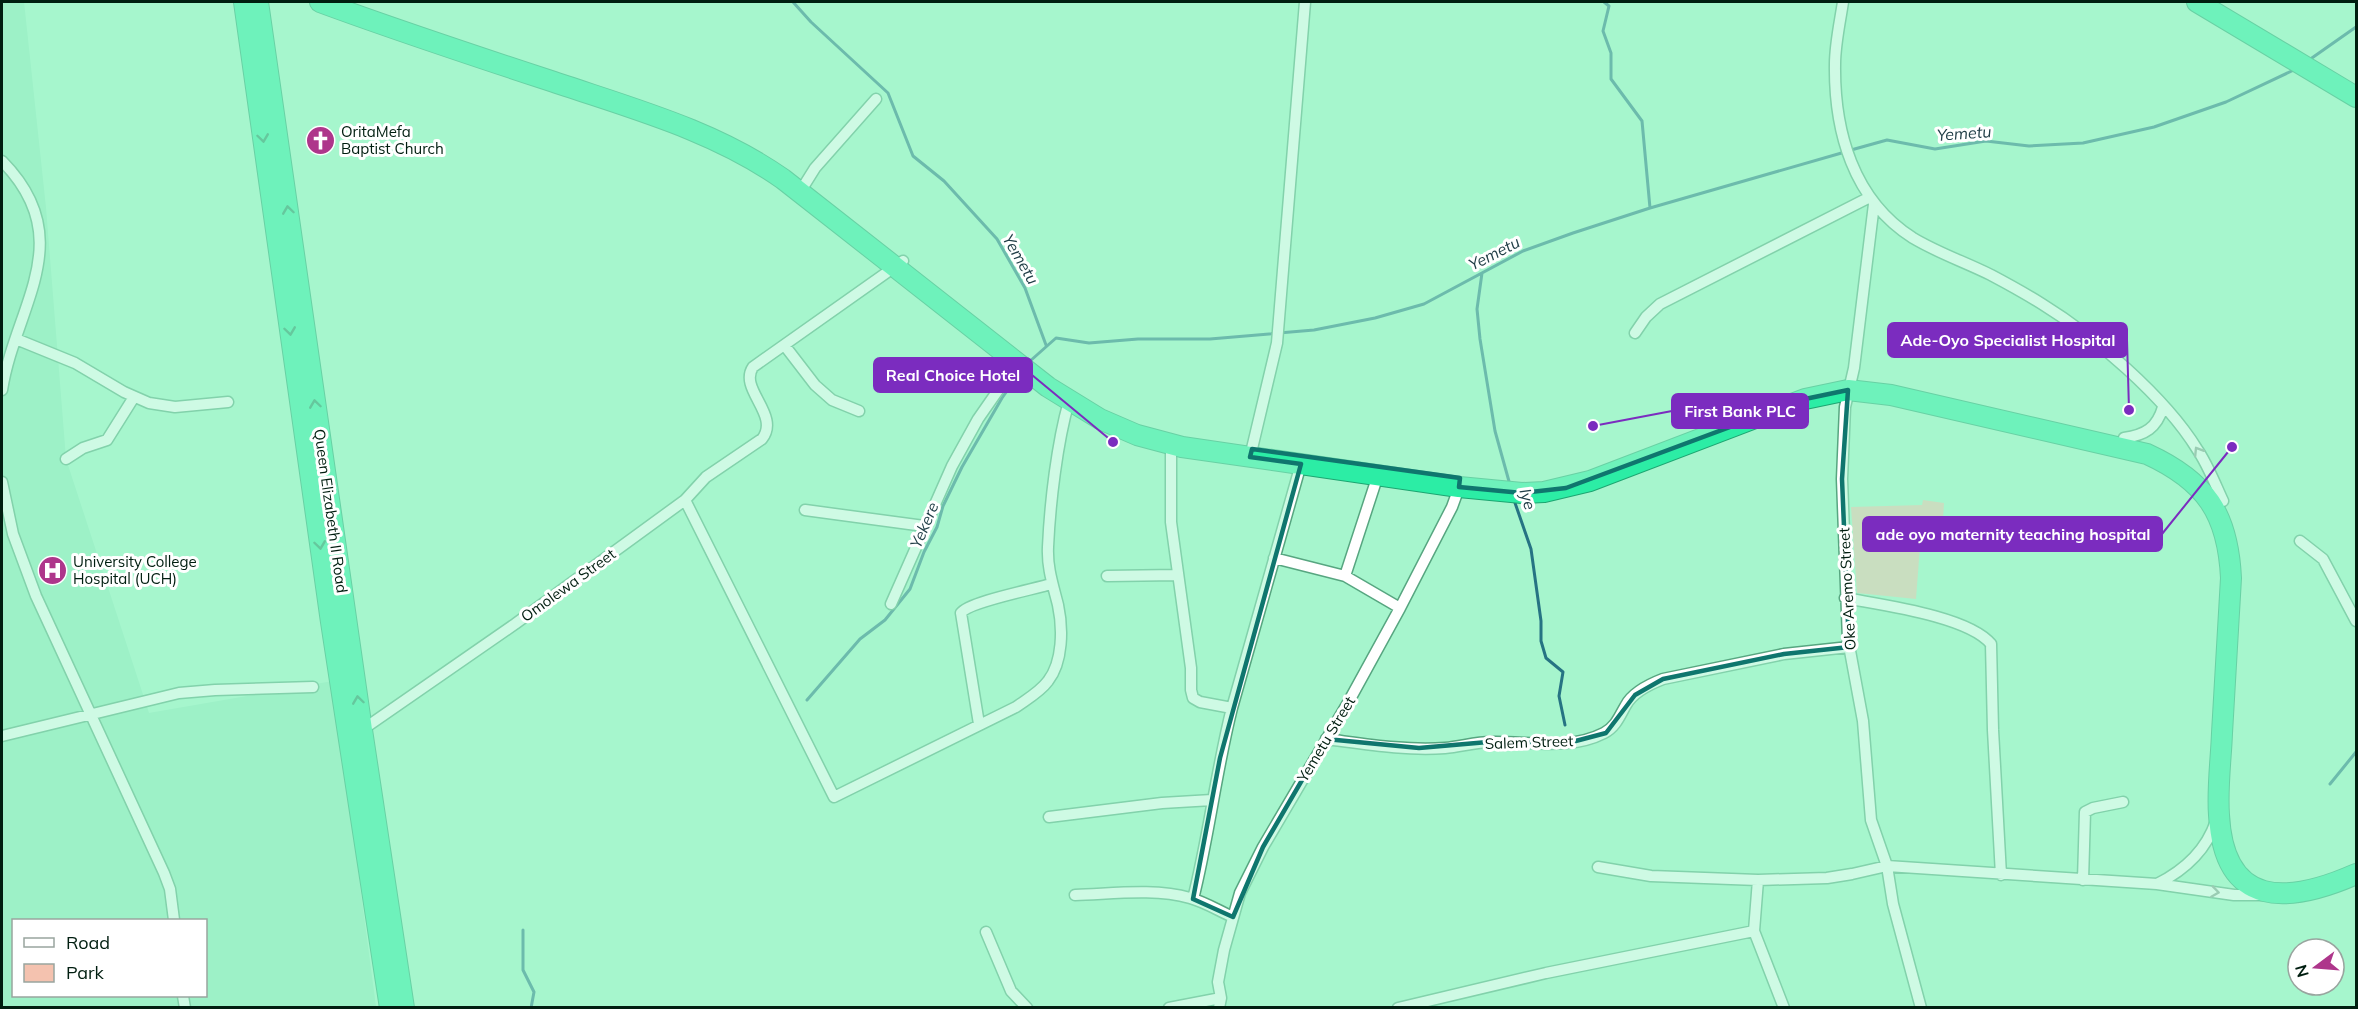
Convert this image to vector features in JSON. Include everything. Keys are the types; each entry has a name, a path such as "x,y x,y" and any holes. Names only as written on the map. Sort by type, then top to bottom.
{"highway":[{"path":"320,2 714,138 802,187"},
{"path":"358,2 714,126 760,150 802,187 1070,401 1100,419 1155,441 1171,444 1460,482"},
{"path":"2197,2 2229,17 2321,72 2356,89"},
{"path":"2210,2 2229,17"},
{"name":"Queen Elizabeth II Road","path":"252,8 390,1008"},
{"path":"2321,72 2356,97"},
{"path":"1025,365 1087,403 1137,427 1172,437 1301,464 1378,475 1460,482 1525,484 1560,481 1598,469 1798,392 1882,384 2151,446 2195,469 2223,501 2231,516 2240,557 2219,814 2226,853 2234,868 2251,885 2275,894 2296,894 2315,890 2356,874"},
{"path":"1849,386 2147,454 2170,465 2205,493 2219,516 2230,555 2228,788 2229,809 2236,847 2243,862 2253,873 2281,883 2317,879 2356,864"},
{"name":"Queen Elizabeth II Road","path":"338,621 362,730 404,1008"}],"street":[{"path":"1251,453 1277,343 1305,2"},
{"path":"1843,2 1834,63 1836,110 1848,159 1872,200 1912,237 1943,254 1990,274 2042,304 2087,334 2163,407 2196,447 2223,501"},
{"path":"802,187 844,133 876,99"},
{"path":"2,161 26,194 39,233 40,254 38,273 2,390"},
{"path":"1635,333 1660,303 1872,200"},
{"name":"Oke Aremo Street","path":"1872,200 1854,368 1845,407 1842,479 1845,598 1849,647 1863,721 1871,820 1887,866 1896,914 1921,1008"},
{"path":"859,411 832,400 815,385 785,346 899,264"},
{"path":"16,339 75,363 149,403 175,407 228,402"},
{"name":"Omolewa Street","path":"362,730 515,624 685,500 706,477 762,439 768,432 768,424 750,381 749,373 753,367 785,346"},
{"path":"891,604 952,466 978,419 1025,365"},
{"path":"66,459 83,448 106,440 134,396"},
{"path":"685,500 834,797 1033,696 1054,671 1061,625 1051,584 1048,547 1060,437 1070,401"},
{"path":"2124,438 2149,431 2161,416 2163,407"},
{"path":"1171,444 1171,522 1193,698 1200,702 1232,708"},
{"path":"1193,899 1205,851 1212,800 1232,708 1301,464"},
{"path":"1345,576 1378,475"},
{"path":"2,482 14,534 36,596 165,873 170,889 174,919"},
{"name":"Yemetu Street","path":"1220,1003 1218,982 1240,893 1263,847 1400,608 1452,507 1460,482"},
{"path":"805,510 924,526"},
{"path":"2300,541 2323,560 2356,621"},
{"path":"1274,558 1345,576 1400,608"},
{"path":"1107,576 1177,575"},
{"path":"979,724 961,613 964,608 978,603 1051,584"},
{"path":"1845,598 1916,611 1968,628 1987,638 1991,644 2001,875"},
{"name":"Salem Street","path":"1326,739 1376,746 1419,748 1446,748 1488,742 1568,743 1606,733 1621,717 1626,703 1648,685 1663,679 1784,654 1849,647"},
{"path":"2,736 179,693 313,687"},
{"path":"1049,817 1162,803 1212,800"},
{"path":"2084,880 2085,812 2093,808 2123,802"},
{"path":"2157,884 2180,870 2201,851 2219,814"},
{"path":"1598,867 1651,876 1758,880 1827,878 1887,866 2157,884 2235,895 2275,894"},
{"path":"1758,880 1754,931 1784,1008"},
{"path":"1075,895 1151,893 1193,899 1233,917"},
{"path":"1398,1008 1546,973 1754,931"},
{"path":"987,932 1011,991 1027,1008"},
{"path":"1169,1008 1220,1003"}],"highlighted area":[{"path":"1848,390 1842,479 1849,647 1784,654 1663,679 1635,695 1606,733 1568,743 1488,742 1419,748 1326,739 1263,847 1233,917 1193,899 1220,758 1301,464 1250,457 1252,449 1460,478 1459,487 1522,493 1566,488 1805,399"}],"shaded area":[{"name":"University College Hospital (UCH)","path":"2,2 24,2 46,208 66,459 149,713 333,681 376,1007 2,1008"}],"green space":[{"path":"1923,500 1944,503 1942,536 1921,533 1916,599 1857,593 1851,507 1922,505"}],"waterway":[{"name":"Yemetu","path":"793,2 811,22 888,93 913,156 944,181 997,239 1025,288 1046,345"},
{"path":"1604,2 1609,6 1603,31 1611,53 1611,79 1642,121 1650,208"},
{"name":"Yemetu","path":"2309,60 2356,27"},
{"name":"Yemetu","path":"1851,150 1887,140 1935,149 1986,141 2029,146 2083,143 2154,127 2226,102 2296,69"},
{"name":"Yemetu","path":"1029,362 1056,338 1089,343 1138,339 1210,339 1314,330 1375,318 1424,304 1523,251 1573,233 1650,208 1845,152"},
{"name":"Iye","path":"1482,273 1477,309 1480,339 1495,431 1510,485"},
{"name":"Yekere","path":"807,700 860,639 885,620 910,589 924,552 937,527 943,506 962,467 1002,398 1019,374"},
{"name":"Iye","path":"1514,500 1531,549 1541,621 1541,641 1546,658 1563,672 1559,696 1565,725"},
{"name":"Iye","path":"2330,784 2356,752"},
{"path":"523,930 523,970 534,992 531,1008"}],"place":[{"name":"OritaMefa Baptist Church","path":"320,140"},
{"name":"Ade-Oyo Specialist Hospital","path":"2129,410"},
{"name":"First Bank PLC","path":"1593,426"},
{"name":"Real Choice Hotel","path":"1113,442"},
{"name":"ade oyo maternity teaching hospital","path":"2232,447"},
{"name":"University College Hospital (UCH)","path":"52,570"}]}
